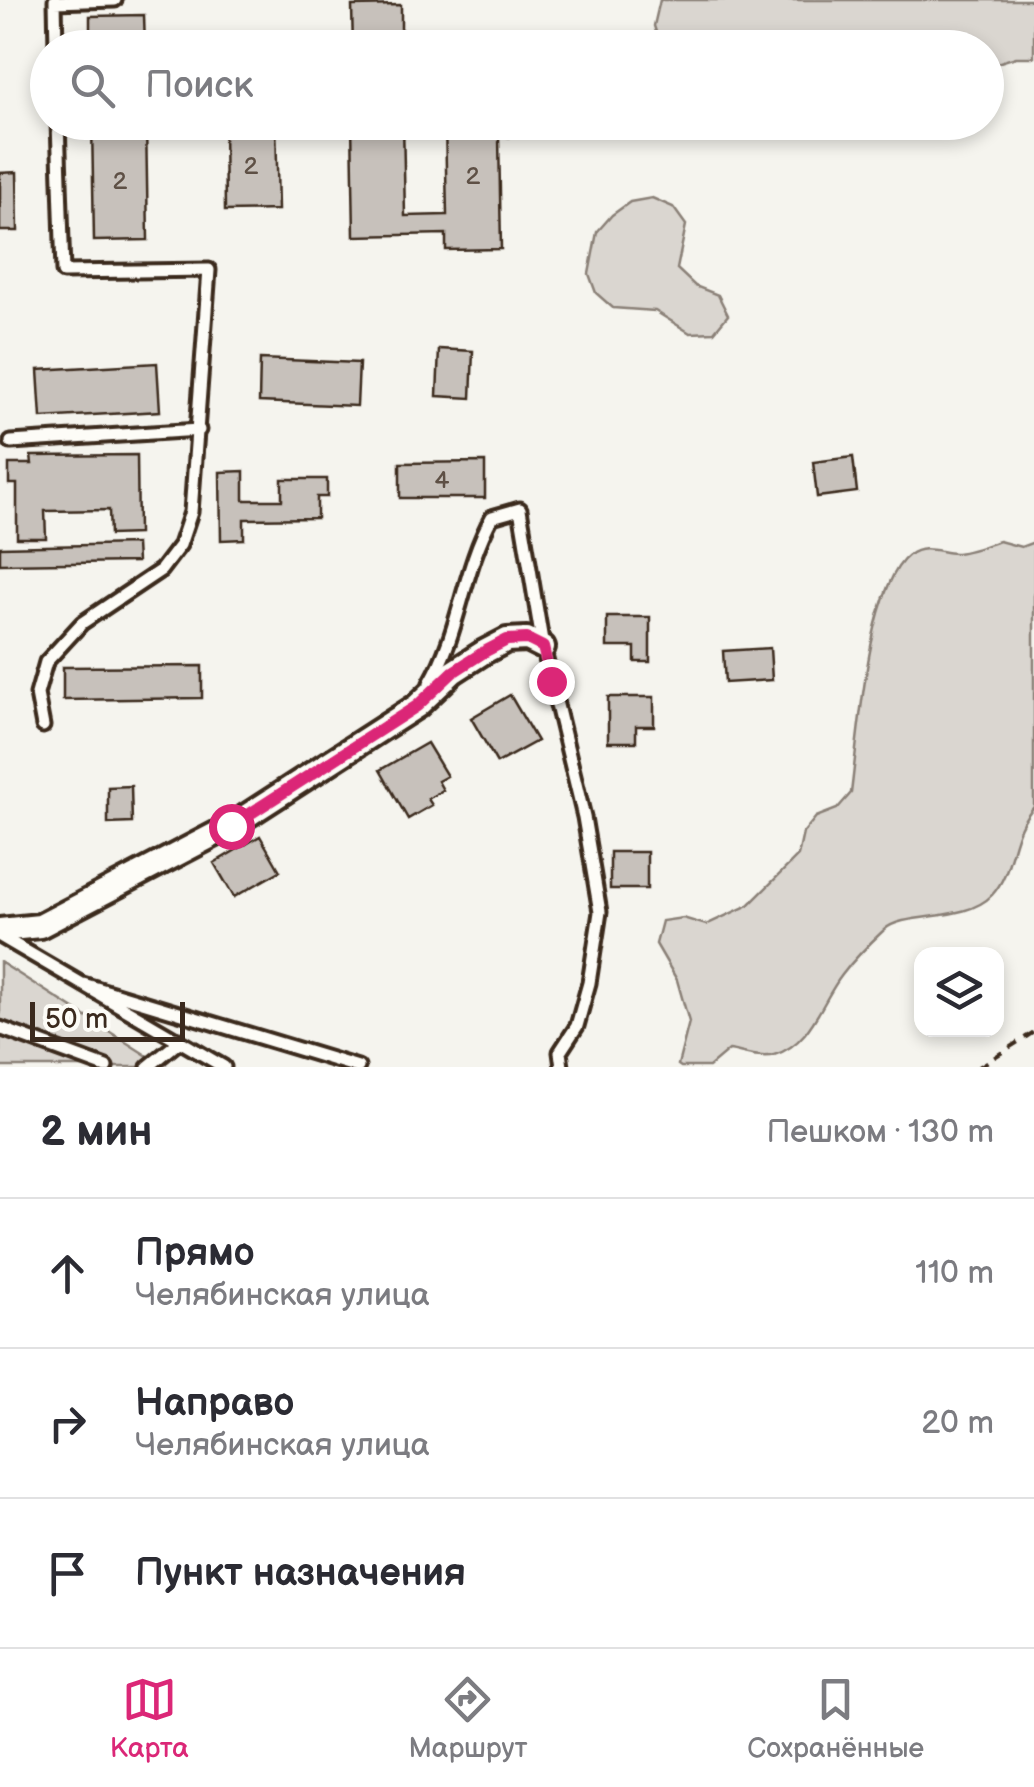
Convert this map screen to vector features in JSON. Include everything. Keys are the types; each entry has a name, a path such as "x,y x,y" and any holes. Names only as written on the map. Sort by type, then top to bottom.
{"street":[{"path":"0,933 40,926 231,826 417,706 453,672 507,640 527,639 543,647"}],"lane":[{"path":"56,30 55,1 116,0"},
{"path":"43,726 37,694 46,662 82,623 161,570 180,545 191,512 209,270 63,272 59,140"},
{"path":"10,442 198,430"},
{"path":"417,706 443,662 476,544 492,518 520,509 543,647 584,817 600,912 590,984 578,1026 560,1052 562,1067"},
{"path":"0,933 224,1067"},
{"path":"83,984 358,1067"},
{"path":"0,1028 106,1067"},
{"path":"148,1067 180,1041"}],"path":[{"path":"979,1067 1034,1032"}],"shaded area":[{"path":"660,0 1034,0 1034,57 1004,61 1004,30 655,30"},
{"path":"652,198 673,207 686,225 677,269 695,286 718,295 728,315 714,332 690,333 655,311 613,308 596,293 589,274 597,232 630,202"},
{"path":"999,541 1021,547 1034,542 1034,807 1021,827 999,885 981,904 967,910 906,920 884,930 847,969 806,1032 787,1050 764,1056 729,1050 709,1067 681,1067 678,1065 689,1022 677,980 656,944 662,921 683,918 706,925 749,905 798,856 803,833 816,817 837,809 851,793 874,630 895,572 909,555 920,550 959,553"},
{"path":"0,962 154,1060 168,1067 0,1067"}],"building":[{"path":"401,5 401,30 353,30 352,6"},
{"path":"144,15 144,30 90,30 90,16"},
{"path":"92,140 146,140 148,240 94,241"},
{"path":"224,140 276,140 278,210 225,211"},
{"path":"352,140 403,140 405,216 447,215 445,140 499,140 501,249 446,250 446,234 354,236"},
{"path":"17,172 18,231 0,231 0,173"},
{"path":"439,349 473,351 471,398 437,396"},
{"path":"260,359 359,363 357,406 259,402"},
{"path":"157,363 160,411 41,418 38,370"},
{"path":"137,455 138,534 110,535 109,510 45,511 46,538 17,538 17,484 9,484 9,464 32,464 31,456"},
{"path":"853,457 857,492 817,497 813,462"},
{"path":"485,462 485,498 400,498 400,463"},
{"path":"244,471 244,500 282,500 282,479 327,479 327,497 317,497 317,518 244,519 244,539 221,540 220,472"},
{"path":"136,544 137,562 0,564 0,547"},
{"path":"607,617 650,617 650,662 635,662 635,647 607,647"},
{"path":"770,648 772,680 725,683 723,651"},
{"path":"202,666 202,698 63,700 63,667"},
{"path":"510,695 537,741 497,763 471,718"},
{"path":"608,697 654,697 654,726 636,726 636,742 608,742"},
{"path":"427,743 447,776 438,781 443,790 428,799 432,805 408,819 380,770"},
{"path":"131,786 132,823 108,824 108,787"},
{"path":"260,836 280,871 234,897 214,863"},
{"path":"610,852 647,852 647,889 610,889"}],"route":[{"path":"231,826 417,706 453,672 507,640 527,639 543,647 551,681"}]}
